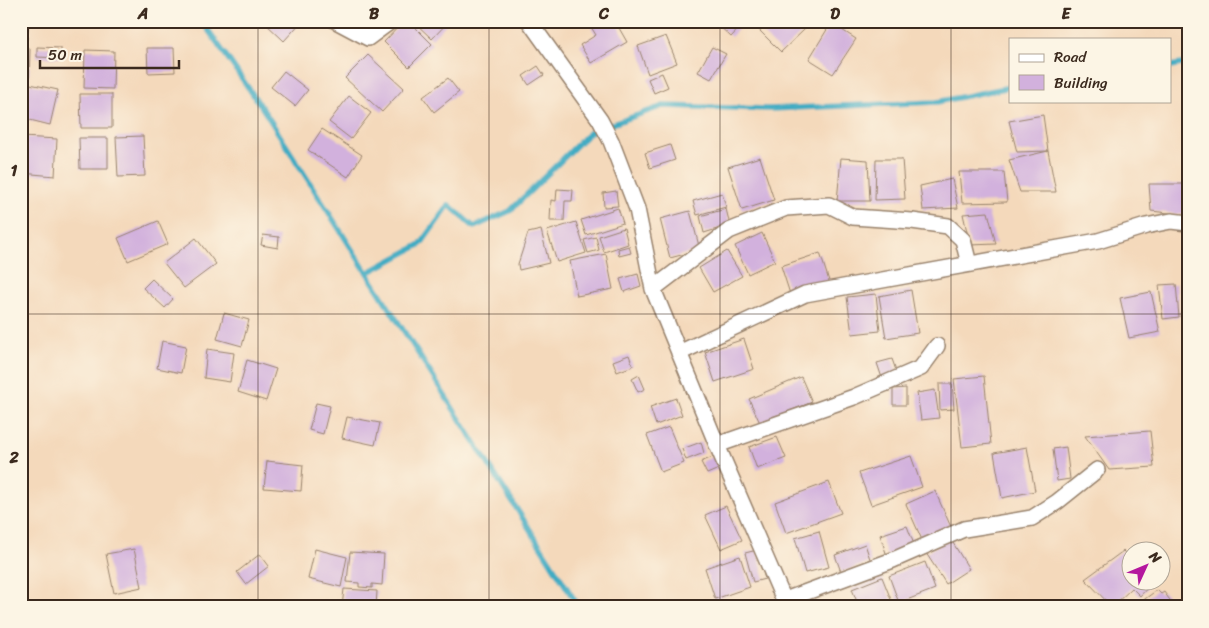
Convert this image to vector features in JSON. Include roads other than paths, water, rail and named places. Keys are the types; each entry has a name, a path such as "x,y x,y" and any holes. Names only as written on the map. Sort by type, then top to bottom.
{"street":[{"path":"336,21 368,38 392,21"},
{"path":"528,21 600,120 611,141 636,209 653,289 717,445 786,603 964,529 1032,518 1057,502 1096,470"},
{"path":"653,289 729,231 786,208 829,204 853,217 912,221 948,226 963,240 969,264"},
{"path":"679,353 805,294 1098,241 1146,226 1171,221 1188,223"},
{"path":"717,445 854,397 921,368 937,346"}],"waterway":[{"path":"202,21 263,109 579,607"},
{"path":"1172,66 1188,63"},
{"path":"367,273 421,244 449,205 474,227 510,211 590,132 663,106 770,109 937,102 1009,87"}]}
